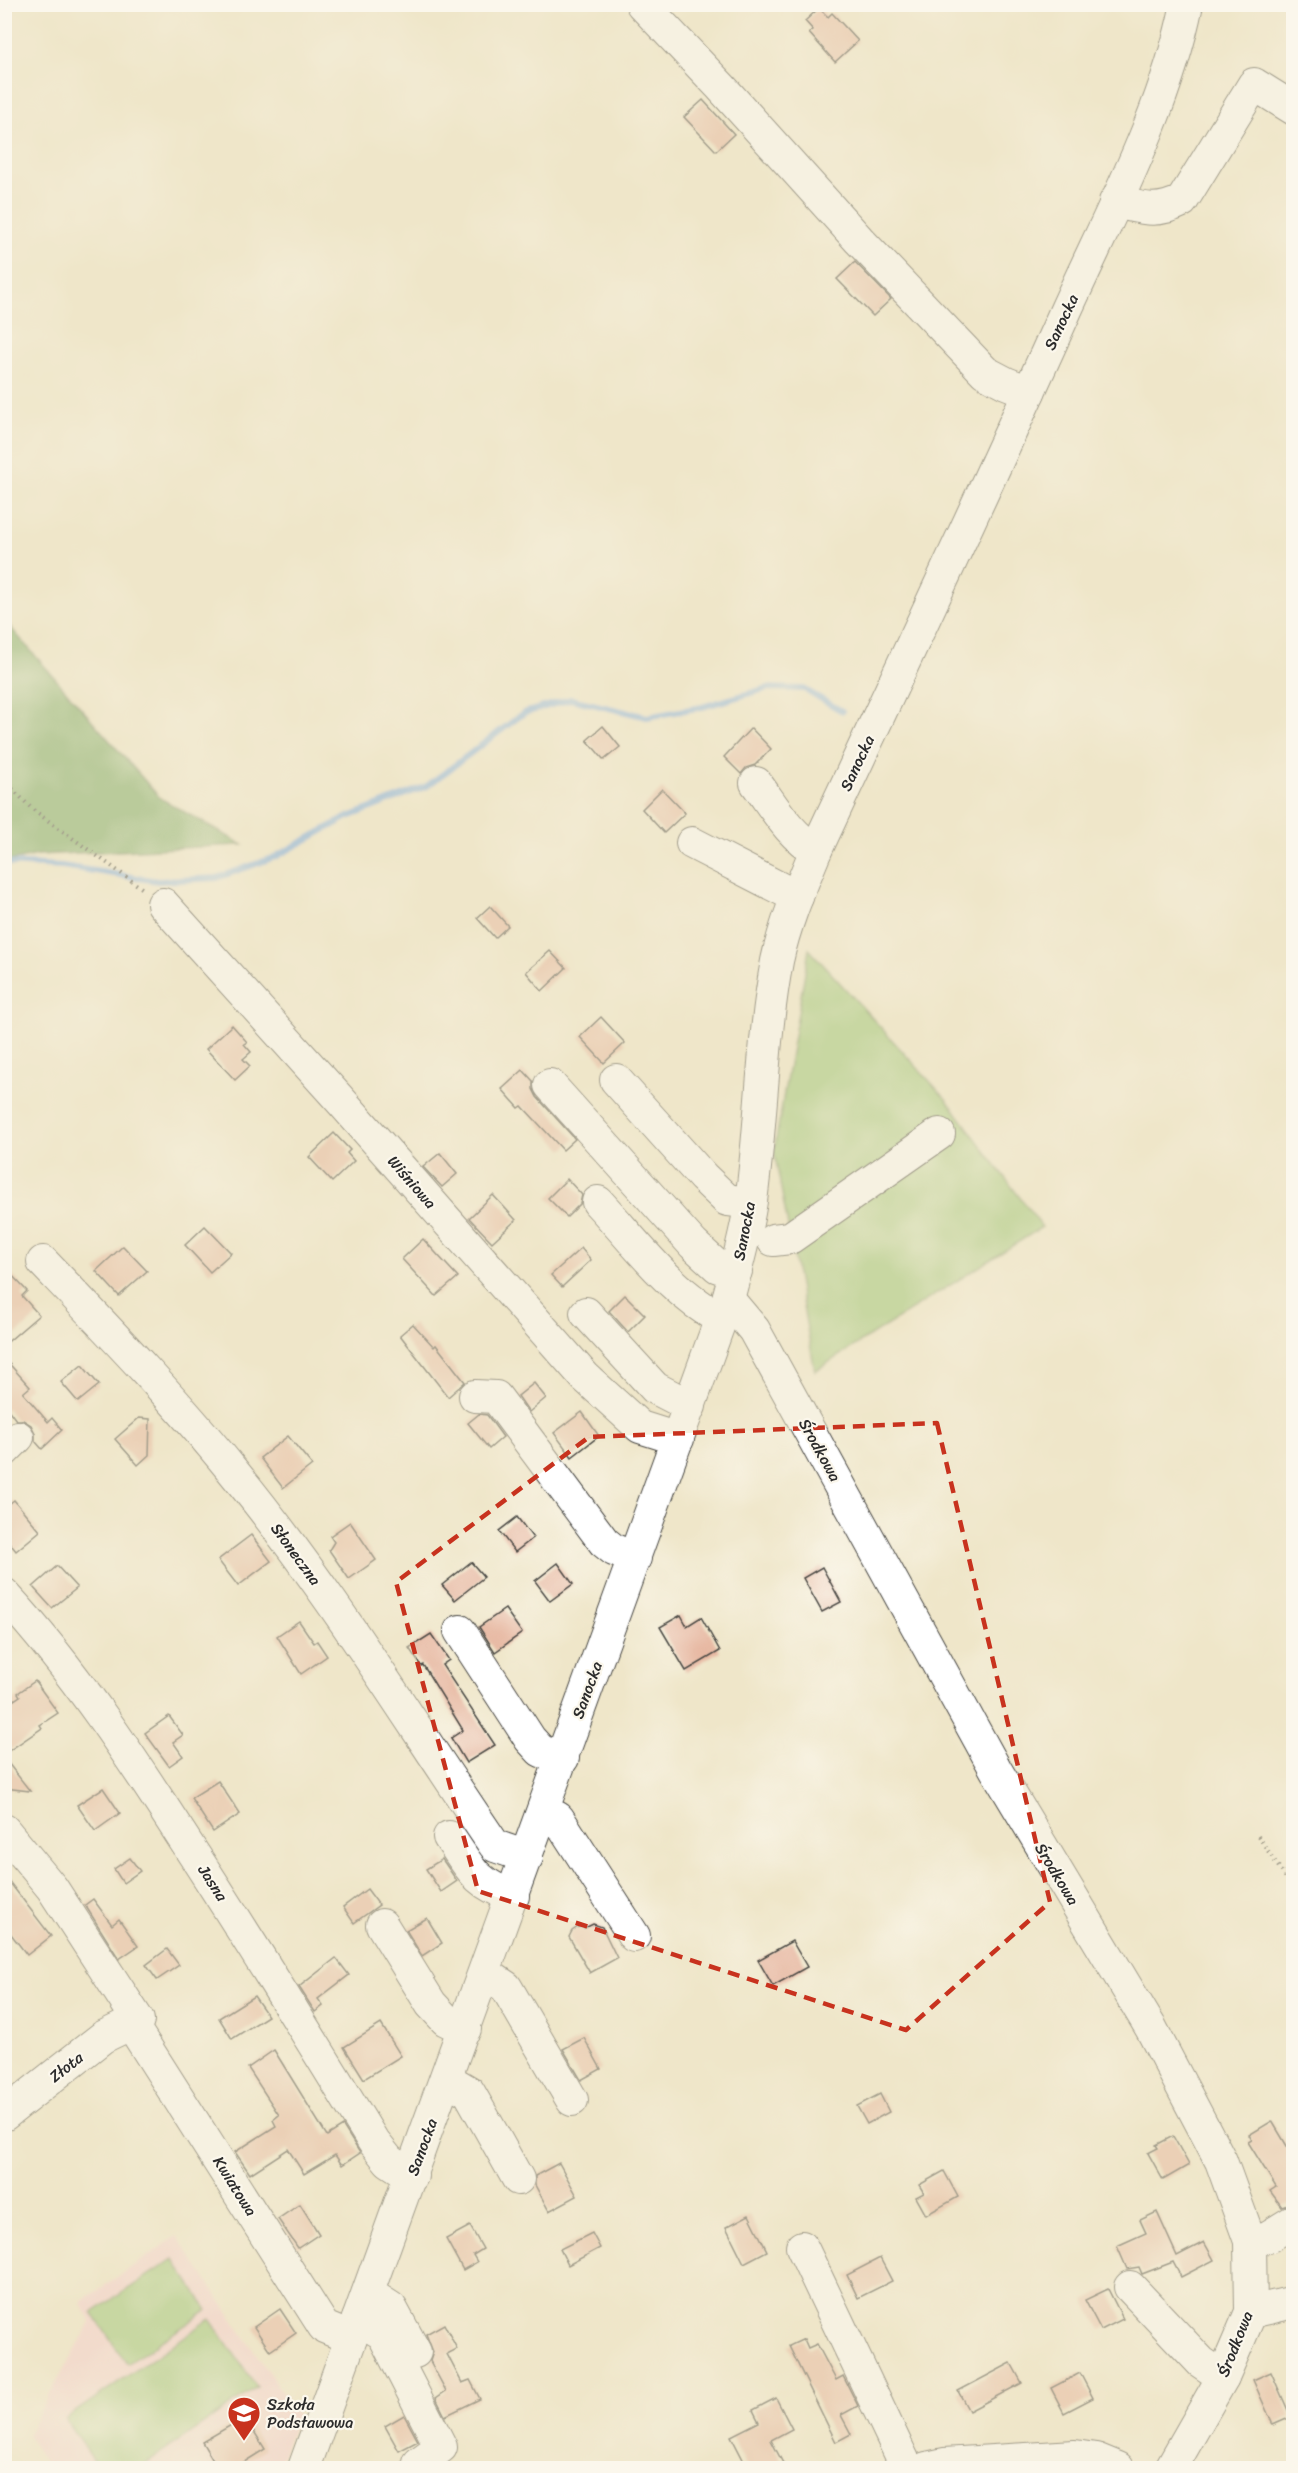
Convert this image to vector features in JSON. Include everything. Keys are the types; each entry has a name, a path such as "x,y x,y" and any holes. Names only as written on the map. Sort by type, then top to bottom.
{"street":[{"path":"642,4 721,87 859,240 985,372 1029,392"},
{"name":"Sanocka","path":"304,2469 544,1811 728,1296 750,1203 777,961 797,897 816,850 1029,392 1164,94 1179,44 1187,4"},
{"path":"1115,202 1150,210 1168,208 1182,201 1254,84 1293,109"},
{"path":"756,783 789,829 816,850"},
{"path":"692,843 797,897"},
{"name":"Wiśniowa","path":"163,904 585,1377 640,1427 678,1438"},
{"path":"616,1080 703,1177 727,1200 750,1203"},
{"path":"550,1085 693,1244 718,1267 728,1296 683,1294 598,1202"},
{"path":"773,1240 790,1238 939,1134"},
{"name":"Słoneczna","path":"43,1262 139,1363 232,1470 291,1545 495,1846 527,1857"},
{"name":"Środkowa","path":"728,1296 754,1330 996,1770 1151,2028 1221,2161 1250,2241 1251,2312 1223,2377 1171,2469"},
{"path":"586,1313 655,1388 690,1406"},
{"path":"475,1396 496,1397 604,1542 615,1550 637,1551"},
{"path":"540,1430 610,1529 637,1551"},
{"name":"Jasna","path":"4,1594 42,1635 100,1714 168,1814 253,1945 373,2141 389,2161 412,2176"},
{"path":"460,1631 530,1739 541,1750 563,1758"},
{"path":"544,1811 558,1818 634,1936"},
{"path":"4,1830 52,1888 138,2020 130,2022"},
{"path":"450,1837 477,1879 492,1889 513,1896"},
{"path":"382,1925 432,2004 446,2020 465,2029"},
{"path":"485,1973 506,1987 572,2100"},
{"name":"Złota","path":"4,2115 103,2037 130,2022"},
{"name":"Kwiatowa","path":"130,2022 324,2327 359,2317"},
{"path":"447,2079 470,2092 518,2179"},
{"path":"1250,2241 1268,2238 1293,2221"},
{"path":"802,2247 907,2469"},
{"path":"1130,2287 1201,2362 1223,2377"},
{"path":"1251,2312 1293,2303"},
{"path":"359,2317 391,2308 430,2379"},
{"path":"359,2317 383,2334 441,2447 418,2463"},
{"path":"926,2469 944,2464 1075,2456 1096,2459 1119,2469"}],"path":[{"path":"4,780 32,809 163,904"},
{"path":"1258,1836 1293,1890"}],"highlighted area":[{"path":"937,1423 1050,1902 906,2030 478,1891 396,1582 589,1437"}],"shaded area":[{"path":"177,2236 298,2416 277,2468 48,2468 27,2435 91,2322 81,2302"}],"green space":[{"path":"4,620 160,798 243,845 38,855 5,862"},
{"path":"809,949 947,1100 1042,1227 815,1371 774,1151"},
{"path":"173,2259 208,2310 127,2364 92,2313"},
{"path":"210,2319 257,2387 139,2468 99,2468 65,2419"}],"building":[{"path":"819,8 828,17 832,13 858,41 835,62 809,33 813,30 805,21"},
{"path":"703,100 734,134 716,151 684,117"},
{"path":"855,262 891,299 873,316 837,279"},
{"path":"603,726 620,747 604,760 587,740"},
{"path":"751,728 771,749 755,765 746,768 741,774 724,757"},
{"path":"662,789 685,813 664,833 642,809"},
{"path":"490,906 508,926 495,938 477,918"},
{"path":"550,951 566,968 542,991 526,972"},
{"path":"601,1017 625,1043 604,1063 580,1037"},
{"path":"232,1025 247,1042 244,1044 251,1052 243,1059 250,1066 235,1080 206,1049"},
{"path":"523,1070 533,1081 533,1089 537,1097 575,1139 563,1150 522,1106 519,1108 502,1089"},
{"path":"334,1133 350,1150 347,1153 354,1161 332,1182 309,1157"},
{"path":"440,1153 457,1174 442,1187 423,1167"},
{"path":"567,1179 582,1195 580,1204 567,1217 548,1198"},
{"path":"493,1195 516,1220 492,1242 469,1218"},
{"path":"205,1226 231,1253 210,1272 185,1245"},
{"path":"423,1239 458,1277 436,1296 402,1259"},
{"path":"123,1246 147,1271 119,1296 96,1271"},
{"path":"581,1248 591,1260 562,1287 551,1275"},
{"path":"4,1267 27,1291 22,1296 39,1315 4,1345"},
{"path":"625,1295 645,1315 628,1332 609,1311"},
{"path":"413,1324 434,1347 436,1345 465,1382 448,1397 400,1335"},
{"path":"4,1358 30,1387 23,1393 48,1422 52,1418 62,1430 42,1449 35,1441 35,1433 31,1425 23,1420 16,1420 7,1408 4,1410"},
{"path":"82,1365 99,1385 78,1402 61,1382"},
{"path":"534,1383 546,1398 529,1412 518,1396"},
{"path":"582,1412 599,1436 572,1457 554,1433"},
{"path":"479,1414 487,1415 503,1437 489,1449 468,1423"},
{"path":"139,1418 150,1419 149,1455 138,1465 115,1439"},
{"path":"288,1436 312,1465 283,1488 260,1458"},
{"path":"14,1500 40,1531 16,1551 4,1536 4,1508"},
{"path":"517,1517 533,1538 515,1552 499,1531"},
{"path":"350,1522 376,1560 349,1579 329,1550 334,1542 330,1536"},
{"path":"251,1535 271,1561 238,1586 218,1560"},
{"path":"471,1562 484,1577 455,1600 442,1585"},
{"path":"558,1563 573,1584 550,1601 535,1581"},
{"path":"57,1566 77,1588 52,1608 33,1587"},
{"path":"822,1567 841,1602 822,1612 803,1578"},
{"path":"505,1609 522,1633 495,1652 479,1627"},
{"path":"681,1615 687,1626 701,1617 720,1651 686,1671 660,1627"},
{"path":"299,1621 314,1643 317,1641 327,1656 301,1674 277,1636"},
{"path":"431,1634 449,1660 442,1665 495,1745 466,1763 451,1738 463,1730 423,1665 421,1666 409,1648"},
{"path":"35,1681 58,1713 40,1725 42,1728 4,1754 4,1707 20,1696 18,1693"},
{"path":"169,1716 183,1735 173,1742 183,1756 169,1766 145,1733"},
{"path":"4,1758 30,1791 4,1788"},
{"path":"218,1781 240,1814 213,1832 191,1798"},
{"path":"103,1788 120,1813 95,1831 77,1805"},
{"path":"130,1858 140,1871 123,1883 114,1869"},
{"path":"442,1859 457,1881 441,1892 426,1869"},
{"path":"4,1875 51,1936 27,1955 4,1925"},
{"path":"367,1889 379,1905 354,1923 343,1907"},
{"path":"93,1899 112,1925 119,1919 138,1946 119,1959 85,1905"},
{"path":"427,1918 442,1943 422,1956 406,1930"},
{"path":"593,1924 602,1927 617,1958 590,1973 569,1937 578,1927 585,1928"},
{"path":"792,1941 807,1967 773,1986 758,1960"},
{"path":"167,1949 179,1965 157,1980 146,1965"},
{"path":"336,1958 349,1975 318,1999 323,2006 315,2012 299,1987"},
{"path":"254,1996 268,2016 232,2039 219,2018"},
{"path":"381,2024 401,2056 364,2079 344,2047"},
{"path":"584,2038 601,2069 581,2080 563,2049"},
{"path":"274,2050 327,2136 343,2126 360,2153 342,2165 335,2155 304,2174 288,2149 250,2174 235,2152 276,2126 273,2120 279,2115 248,2068"},
{"path":"880,2094 889,2112 867,2124 857,2106"},
{"path":"1272,2121 1293,2156 1293,2203 1282,2207 1270,2191 1276,2187 1248,2142 1252,2140 1249,2135"},
{"path":"1173,2136 1189,2165 1163,2180 1148,2153 1158,2148 1156,2145"},
{"path":"559,2163 577,2196 549,2211 535,2185 535,2176"},
{"path":"944,2171 958,2197 926,2215 916,2197 924,2193 919,2185"},
{"path":"300,2204 319,2234 298,2248 278,2219"},
{"path":"1157,2212 1177,2256 1204,2242 1214,2260 1181,2277 1173,2262 1142,2274 1139,2267 1127,2269 1117,2246 1146,2233 1140,2220"},
{"path":"749,2215 767,2251 744,2263 726,2227"},
{"path":"470,2226 483,2249 473,2255 477,2262 463,2270 446,2239"},
{"path":"592,2233 600,2248 568,2265 560,2249"},
{"path":"880,2258 892,2281 858,2298 847,2275"},
{"path":"1108,2289 1123,2319 1101,2330 1085,2300"},
{"path":"280,2309 296,2333 270,2351 254,2327"},
{"path":"444,2324 457,2349 447,2354 462,2383 470,2380 480,2399 445,2416 436,2398 446,2391 430,2361 433,2352 426,2334"},
{"path":"804,2339 808,2348 817,2344 836,2380 843,2376 858,2406 841,2415 851,2434 836,2442 789,2346"},
{"path":"1011,2363 1022,2383 969,2411 958,2391"},
{"path":"1271,2372 1291,2417 1273,2425 1253,2380"},
{"path":"1080,2373 1093,2398 1064,2413 1051,2388"},
{"path":"776,2398 792,2429 771,2440 786,2469 748,2469 731,2436 759,2422 753,2410"},
{"path":"404,2415 418,2441 399,2451 385,2426"},
{"path":"245,2417 265,2449 233,2469 218,2469 202,2442"}],"waterway":[{"path":"4,863 62,866 158,881 217,878 275,857 346,818 427,786 524,713 571,699 647,717 702,707 768,688 804,689 842,711"}],"place":[{"name":"Szkoła Podstawowa","path":"244,2442"}]}
